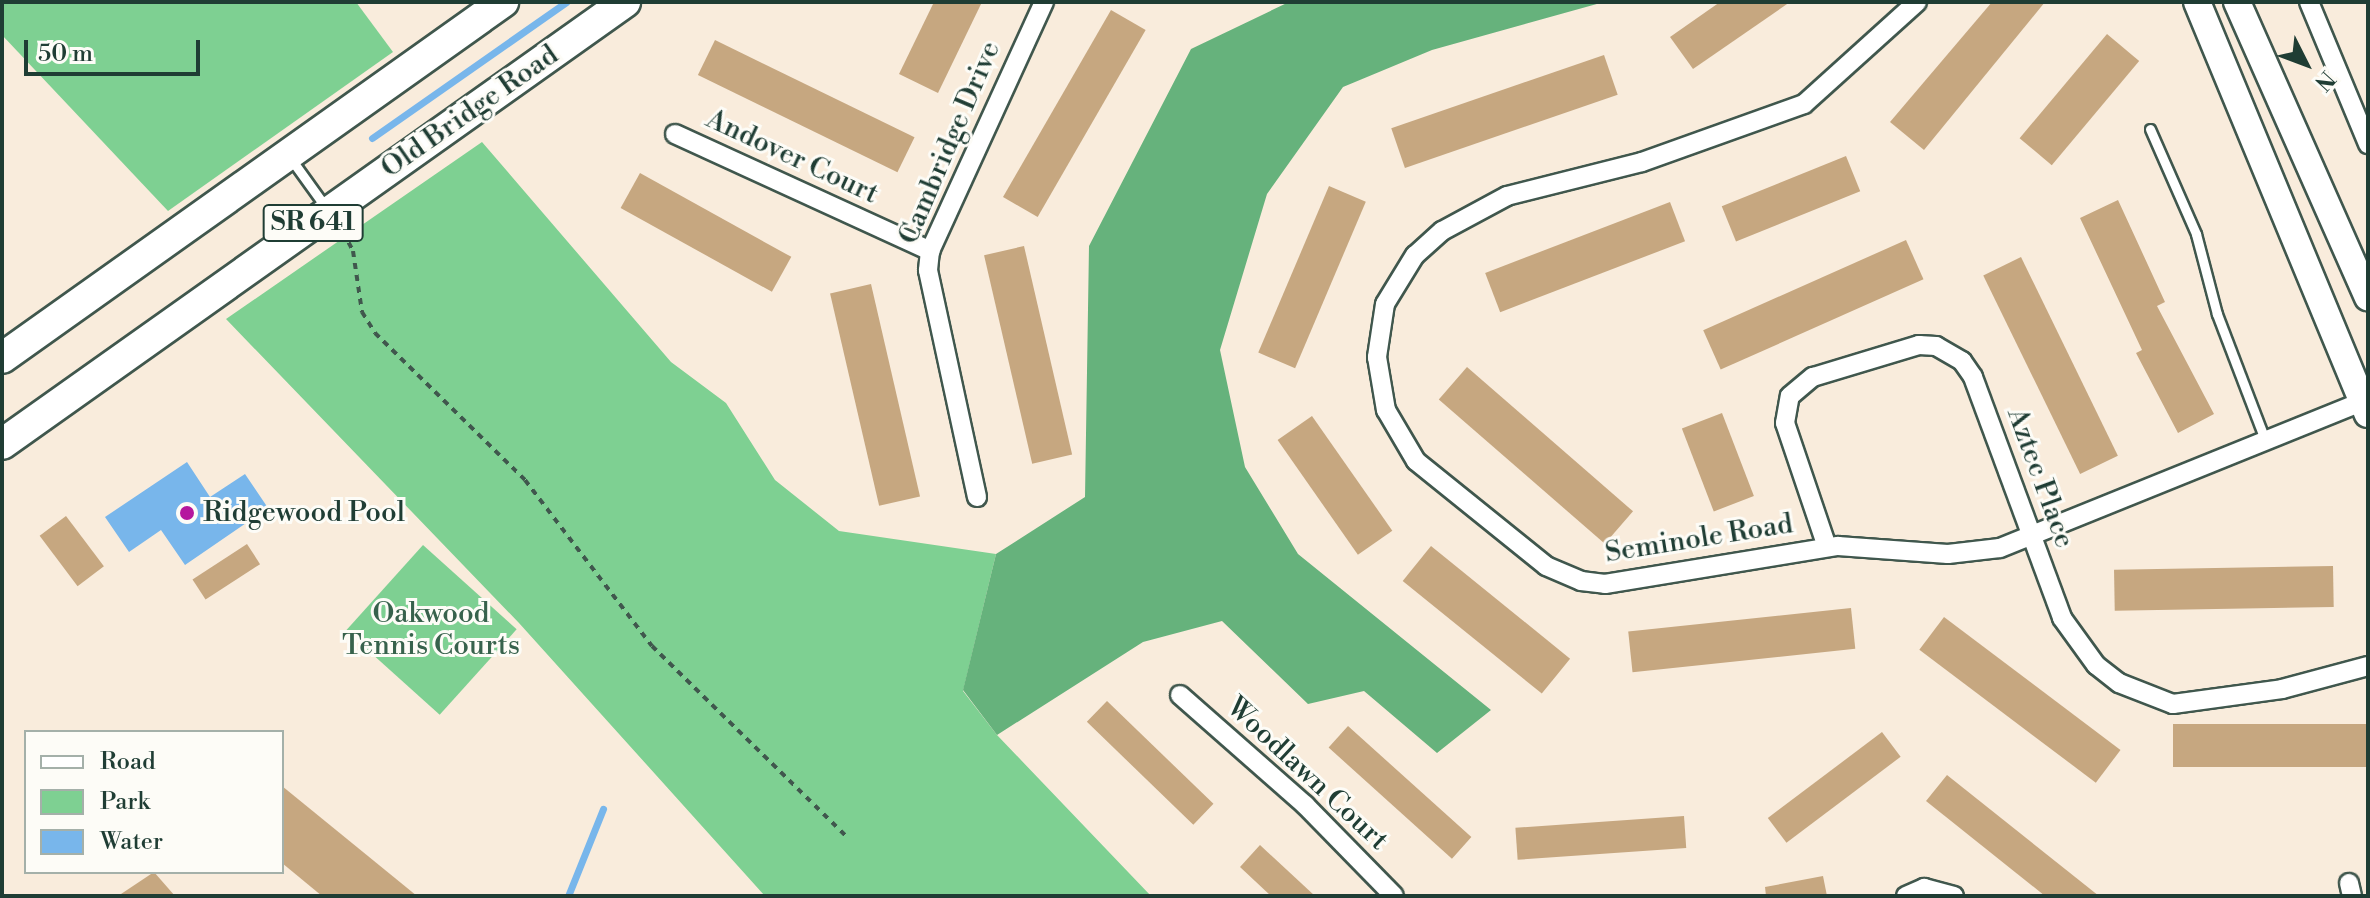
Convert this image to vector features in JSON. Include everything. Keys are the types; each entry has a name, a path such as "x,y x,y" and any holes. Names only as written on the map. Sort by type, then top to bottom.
{"main road":[{"name":"SR 641","path":"2,358 503,2"},
{"name":"Old Bridge Road","path":"2,444 625,2"}],"street":[{"name":"Cambridge Drive","path":"977,497 928,270 930,251 1044,2"},
{"name":"Seminole Road","path":"1917,2 1804,104 1697,145 1507,196 1473,211 1442,231 1397,277 1379,333 1386,410 1416,461 1558,573 1605,584 1827,547 1977,553 2032,536 2366,405"},
{"path":"2197,2 2366,405"},
{"path":"2237,2 2368,297"},
{"path":"2309,2 2368,144"},
{"name":"Andover Court","path":"675,134 930,251"},
{"name":"Aztec Place","path":"1827,547 1785,423 1790,396 1813,377 1919,345 1948,351 1973,377 2032,536 2077,643 2096,665 2145,696 2173,704 2242,696 2368,666"},
{"name":"Woodlawn Court","path":"1180,695 1305,805 1394,896"},
{"path":"1906,896 1924,888 1954,896"}],"lane":[{"path":"2150,129 2196,234 2217,314 2266,442"},
{"path":"288,155 329,211"}],"path":[{"path":"329,211 353,251 359,300 375,333 525,480 652,646 848,838"}],"green space":[{"path":"2,2 356,2 393,52 168,211 2,35"},
{"path":"1289,2 1604,2 1432,50 1343,87 1267,194 1220,350 1245,467 1298,554 1491,710 1437,753 1364,691 1308,704 1222,621 1143,642 997,735 963,690 996,554 1085,497 1089,246 1191,49"},
{"path":"482,142 671,362 726,403 775,480 839,531 996,554 963,691 997,735 1151,896 765,896 519,623 226,319"},
{"name":"Oakwood Tennis Courts","path":"423,545 517,629 440,715 346,630"}],"water":[{"name":"Ridgewood Pool","path":"187,462 210,497 245,474 268,508 185,565 161,530 129,552 105,517"}],"building":[{"path":"934,2 982,2 938,93 899,74"},
{"path":"1720,2 1790,2 1693,69 1670,37"},
{"path":"1992,2 2045,2 1924,150 1890,122"},
{"path":"1111,10 1146,30 1038,217 1003,197"},
{"path":"2107,34 2139,61 2052,165 2020,138"},
{"path":"715,40 915,137 897,172 698,75"},
{"path":"1604,55 1618,95 1405,168 1391,128"},
{"path":"1846,156 1860,191 1736,241 1722,206"},
{"path":"640,173 791,257 772,292 621,208"},
{"path":"1329,186 1366,202 1295,368 1258,353"},
{"path":"2118,200 2165,302 2157,306 2214,414 2178,433 2136,353 2142,350 2080,218"},
{"path":"1670,202 1685,241 1500,312 1485,273"},
{"path":"1906,240 1923,279 1721,370 1703,330"},
{"path":"1024,246 1072,455 1032,464 984,255"},
{"path":"2021,257 2118,456 2080,474 1983,275"},
{"path":"871,284 920,496 879,506 830,293"},
{"path":"1467,367 1633,511 1605,544 1439,399"},
{"path":"1722,413 1754,496 1714,511 1682,428"},
{"path":"1312,416 1392,531 1358,555 1278,440"},
{"path":"66,516 104,566 78,586 40,536"},
{"path":"247,544 260,564 206,600 192,579"},
{"path":"1431,546 1570,659 1542,694 1403,581"},
{"path":"2333,566 2334,607 2115,611 2114,570"},
{"path":"1851,608 1855,649 1633,672 1628,631"},
{"path":"1944,617 2120,750 2096,783 1919,650"},
{"path":"1107,701 1213,804 1193,825 1087,722"},
{"path":"2173,724 2368,724 2368,767 2173,767"},
{"path":"1348,726 1471,837 1452,859 1329,748"},
{"path":"1882,732 1901,757 1786,843 1768,818"},
{"path":"1947,775 2099,896 2045,896 1926,801"},
{"path":"284,788 417,896 322,896 284,865"},
{"path":"1684,816 1686,848 1518,860 1515,828"},
{"path":"1260,845 1315,896 1271,896 1240,867"},
{"path":"156,874 175,896 118,896"},
{"path":"1823,876 1827,896 1766,896 1765,887"}],"waterway":[{"path":"372,138 566,2"},
{"path":"568,896 603,809"}],"place":[{"name":"Ridgewood Pool","path":"187,513"}]}
